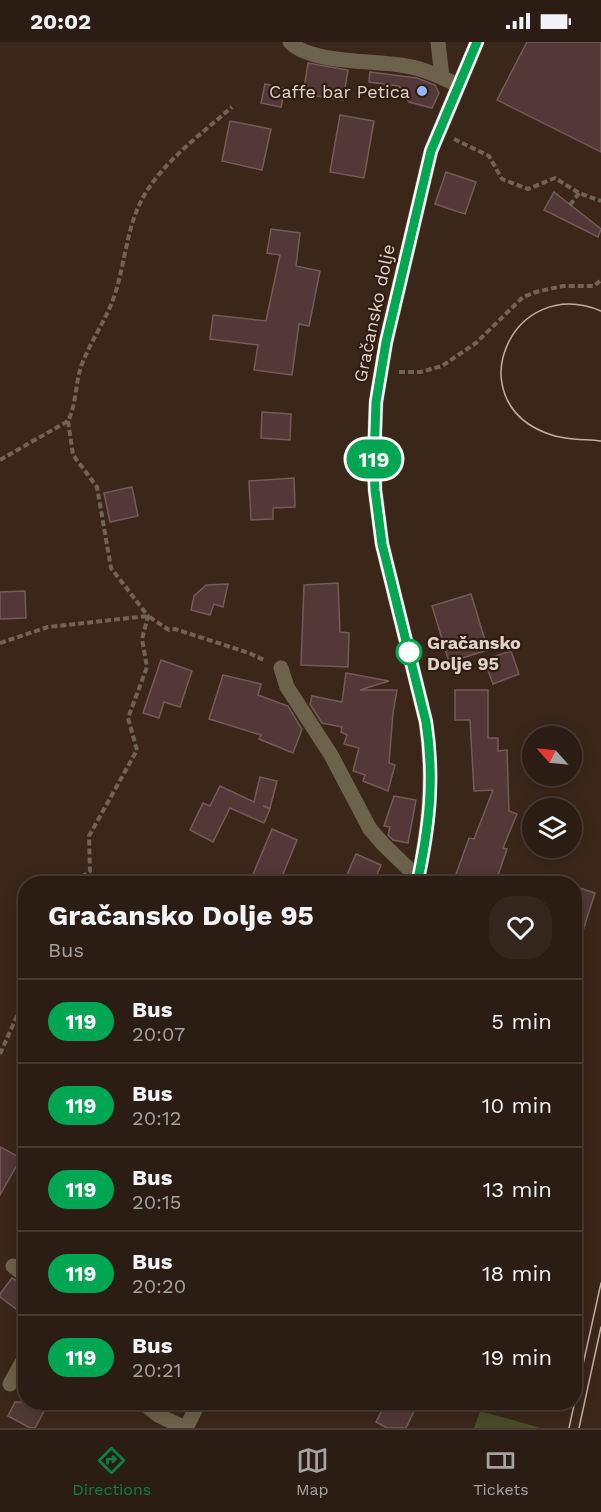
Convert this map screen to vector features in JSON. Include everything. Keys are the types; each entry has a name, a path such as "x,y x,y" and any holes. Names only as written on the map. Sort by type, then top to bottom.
{"street":[{"path":"290,42 302,51 316,55 404,65 425,70 458,85"},
{"path":"438,42 442,77"},
{"name":"Gračansko dolje","path":"418,876 429,819 430,752 426,722 382,544 377,512 374,460 376,402 380,371 399,284 431,151 477,42"},
{"path":"281,668 288,687 331,756 370,829 412,876"},
{"path":"13,1266 18,1270"},
{"path":"10,1384 18,1370"},
{"path":"152,1410 185,1428 195,1410"}],"path":[{"path":"0,460 68,421 72,413 81,367 116,293 127,238 144,196 180,153 232,107"},
{"path":"455,140 489,156 502,179 528,189 555,178 579,193 601,201"},
{"path":"570,205 579,193"},
{"path":"380,371 421,372 442,366 476,343 523,297 563,286 594,286 601,280"},
{"path":"68,421 73,455 97,487 111,568 148,616 169,630 174,629 249,653 281,668"},
{"path":"0,643 48,627 148,616"},
{"path":"83,876 90,871 89,836 137,750 128,718 147,667 142,639 148,616"},
{"path":"0,1054 18,1014"}],"green space":[{"path":"480,1411 541,1428 474,1428"}],"building":[{"path":"527,42 601,42 601,152 497,100"},
{"path":"308,63 348,70 343,100 303,94"},
{"path":"370,72 417,78 435,85 439,93 432,108 409,102 399,86 369,82"},
{"path":"265,84 285,88 281,107 261,103"},
{"path":"340,115 374,121 364,178 330,172"},
{"path":"230,121 271,129 262,170 222,161"},
{"path":"446,172 476,182 465,214 435,204"},
{"path":"554,192 601,229 598,237 544,210"},
{"path":"271,229 300,233 296,266 320,271 309,326 299,324 292,375 254,370 258,345 210,339 213,315 266,321 280,255 267,253"},
{"path":"262,412 291,414 290,440 261,438"},
{"path":"294,478 295,507 273,508 273,519 251,520 249,481"},
{"path":"132,487 138,516 110,522 104,493"},
{"path":"338,583 340,632 349,633 348,667 301,665 304,585"},
{"path":"228,584 223,607 214,604 210,615 191,610 194,596 206,585"},
{"path":"25,591 26,618 0,619 0,592"},
{"path":"471,594 488,650 449,662 432,606"},
{"path":"511,651 519,674 493,684 484,660"},
{"path":"161,660 192,671 180,707 164,702 159,718 143,713"},
{"path":"346,673 389,681 360,690 397,690 389,763 395,765 388,791 363,781 365,775 353,771 359,748 344,744 347,735 341,732 342,727 322,723 310,704 312,696 342,702"},
{"path":"223,675 261,684 258,695 288,706 302,729 293,753 259,739 261,735 209,719"},
{"path":"455,690 488,690 488,738 498,738 498,751 507,750 509,811 517,814 503,848 507,849 498,876 455,876 469,838 474,839 493,790 474,791 470,720 455,720"},
{"path":"260,777 277,781 270,808 263,806 270,809 264,823 230,808 213,842 190,830 203,803 210,806 220,786 254,802"},
{"path":"394,796 416,800 408,843 393,840 388,835 390,827 384,826"},
{"path":"272,829 297,840 282,876 252,876"},
{"path":"356,854 381,865 376,876 346,876"},
{"path":"582,889 595,893 582,934"},
{"path":"0,1147 18,1156 18,1163 0,1195"},
{"path":"12,1278 18,1281 18,1306 16,1309 0,1297"},
{"path":"15,1402 18,1402 18,1410 45,1410 35,1428 30,1428 8,1416"},
{"path":"382,1410 415,1410 406,1428 387,1428 376,1422"}],"tram line":[{"path":"601,311 569,304 542,310 521,324 507,345 501,370 505,394 519,416 546,433 566,438 601,441"},
{"path":"582,1369 601,1283"},
{"path":"579,1428 601,1327"},
{"path":"569,1428 573,1410"}],"bus line":[{"name":"119","path":"419,876 429,819 430,752 426,722 412,661 382,544 375,490 376,402 386,342 431,151 477,42"}],"place":[{"name":"Caffe bar Petica","path":"422,91"},
{"name":"Gračansko Dolje 95","path":"409,652"}]}
